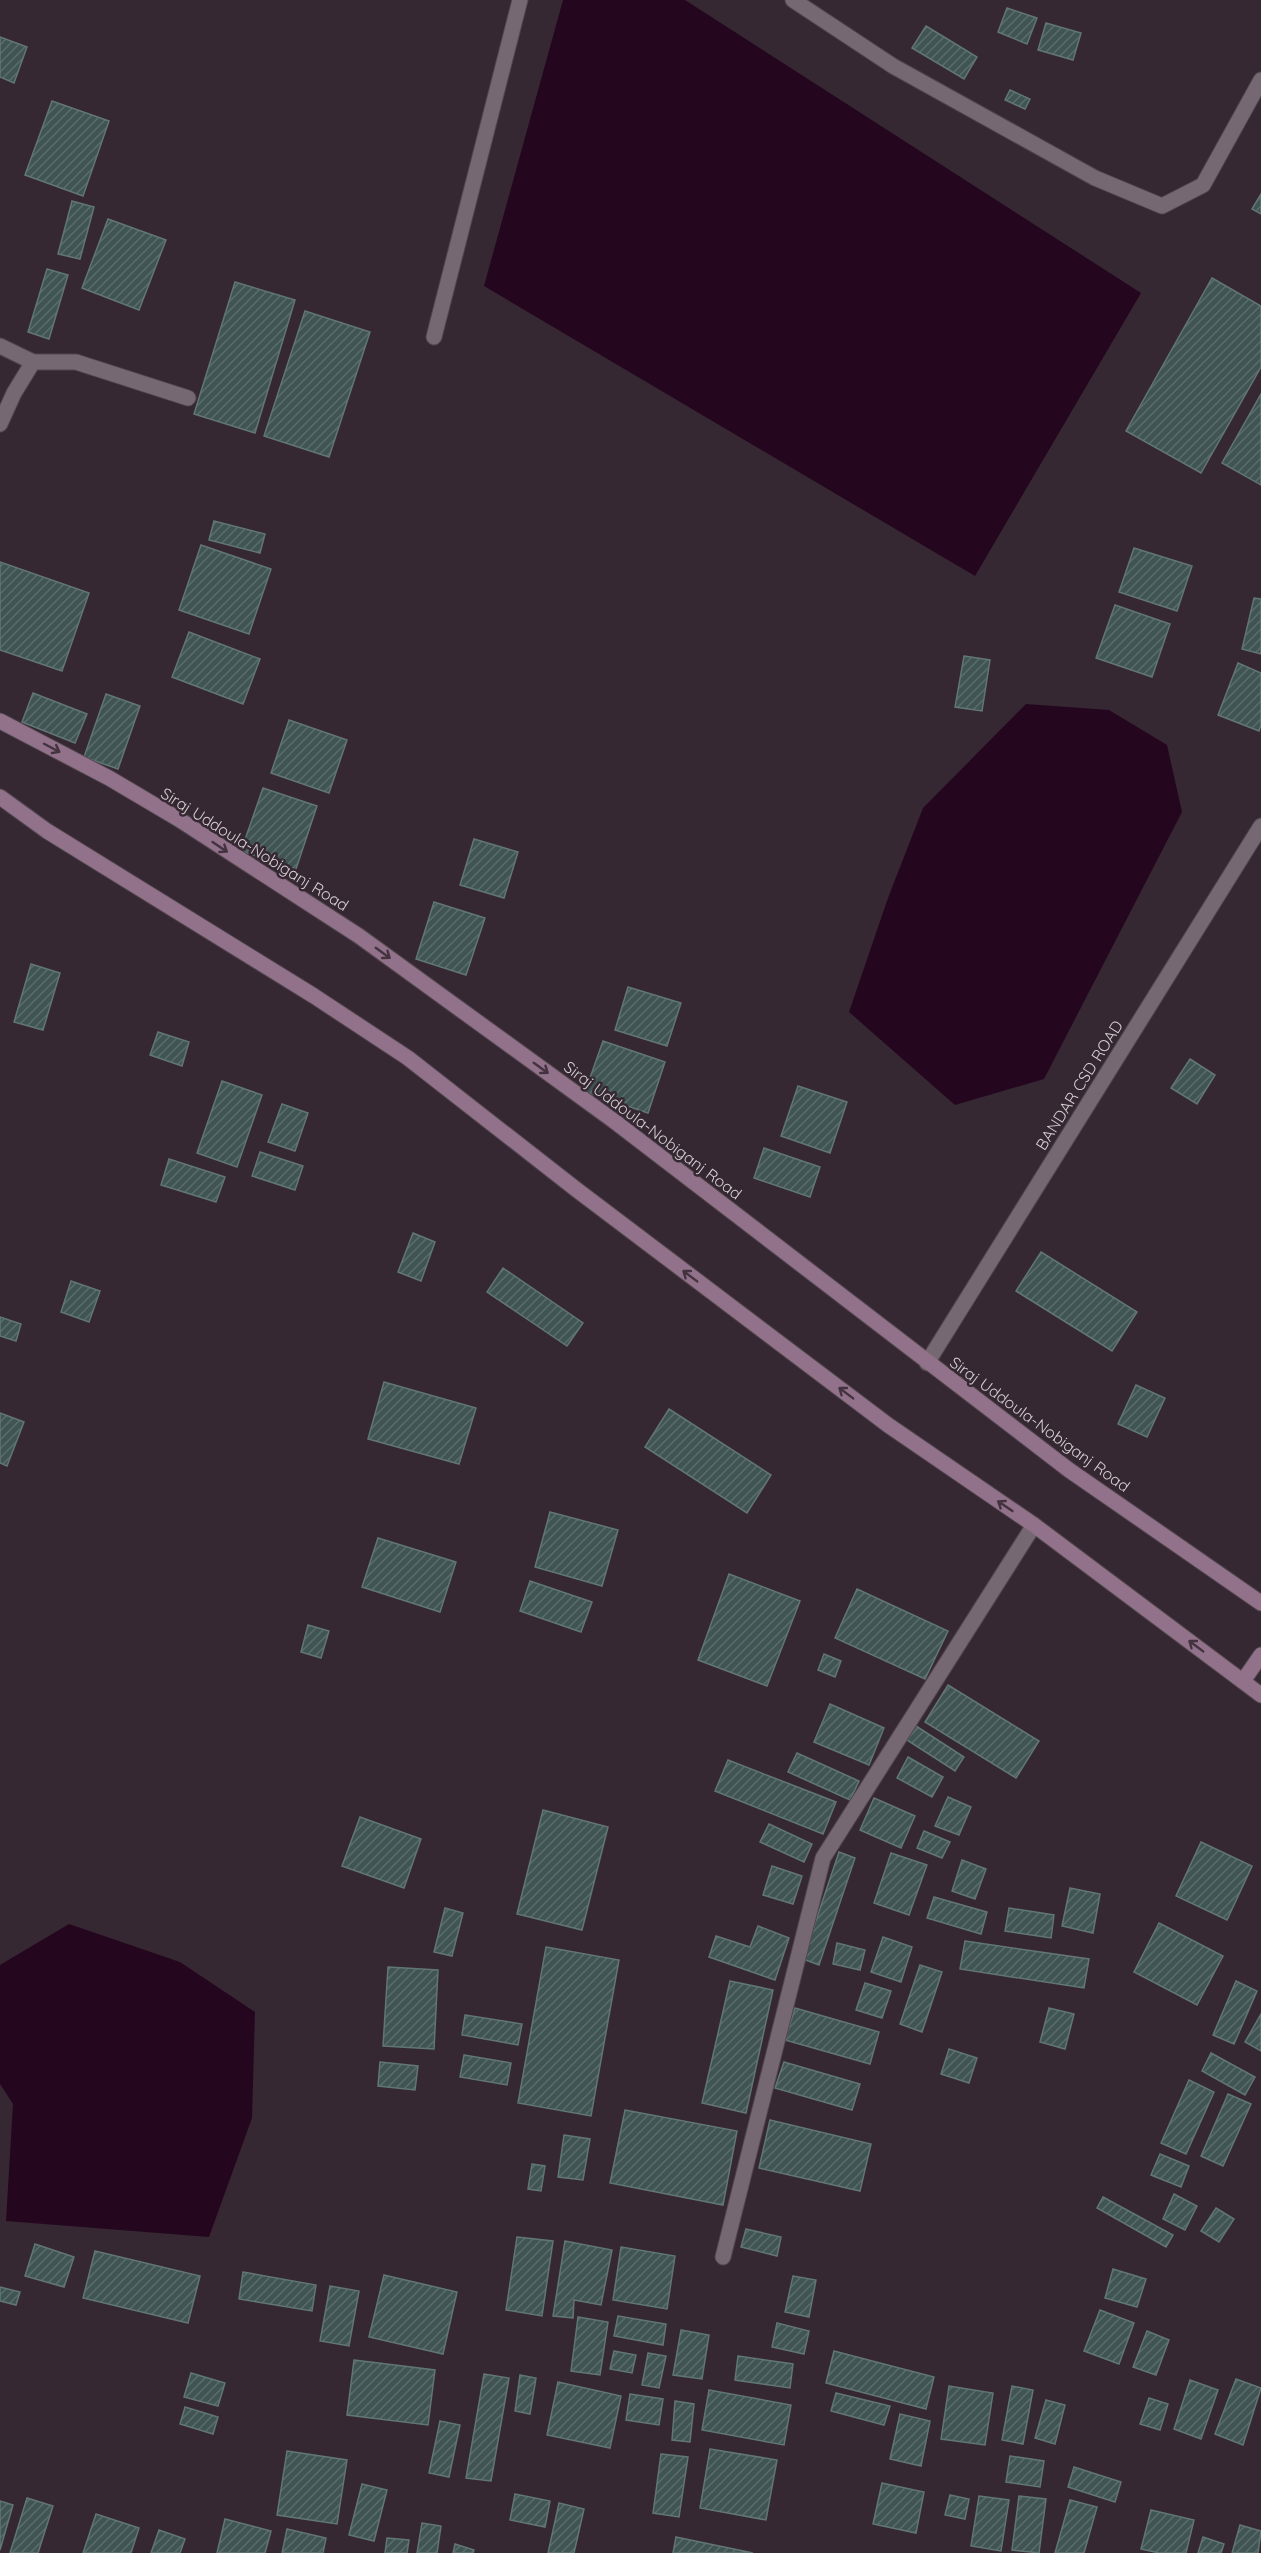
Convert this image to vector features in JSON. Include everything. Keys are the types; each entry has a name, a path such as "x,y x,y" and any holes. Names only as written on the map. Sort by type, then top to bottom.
{"main road":[{"name":"Siraj Uddoula-Nobiganj Road","path":"0,721 109,778 180,820 359,936 614,1121 1068,1470 1261,1603"},
{"path":"0,797 46,831 314,996 408,1058 577,1191 879,1418 1034,1525 1261,1695"},
{"path":"1243,1681 1261,1655"}],"street":[{"path":"434,337 520,0"},
{"path":"794,0 893,66 1095,178 1162,206 1203,184 1261,80"},
{"path":"0,346 33,362 76,362 188,398"},
{"path":"0,424 14,393 33,362"},
{"name":"BANDAR CSD ROAD","path":"927,1363 1261,826"},
{"path":"723,2257 823,1858 1034,1525"}],"shaded area":[{"path":"563,0 685,0 1141,293 975,576 484,286"},
{"path":"1026,704 1109,710 1167,745 1182,812 1044,1079 955,1105 849,1012 888,898 923,808"},
{"path":"69,1924 180,1962 255,2012 252,2118 209,2237 6,2221 13,2104 0,2084 0,1965"}],"building":[{"path":"1007,8 1037,18 1027,44 998,32"},
{"path":"1046,23 1081,33 1073,60 1038,50"},
{"path":"926,26 977,57 964,79 912,48"},
{"path":"0,37 27,47 14,83 0,77"},
{"path":"1010,90 1030,99 1025,109 1005,100"},
{"path":"52,101 109,121 83,196 25,175"},
{"path":"1261,194 1261,214 1252,209"},
{"path":"72,201 94,207 80,259 58,254"},
{"path":"108,219 166,240 139,310 82,288"},
{"path":"47,269 68,275 49,339 28,332"},
{"path":"1212,278 1261,306 1261,367 1201,473 1126,431"},
{"path":"235,282 295,300 255,433 194,414"},
{"path":"305,311 370,332 329,457 264,436"},
{"path":"1261,394 1261,485 1222,463"},
{"path":"214,521 265,534 260,553 209,540"},
{"path":"201,545 271,569 249,634 179,610"},
{"path":"1134,548 1192,566 1177,611 1119,592"},
{"path":"0,562 89,593 62,671 0,650"},
{"path":"1254,598 1261,599 1261,654 1242,649"},
{"path":"1115,605 1170,624 1152,677 1096,658"},
{"path":"189,632 260,659 243,704 172,677"},
{"path":"964,656 990,660 982,711 955,707"},
{"path":"1238,663 1261,673 1259,731 1218,715"},
{"path":"33,693 87,714 75,743 22,722"},
{"path":"106,694 140,706 118,769 84,757"},
{"path":"289,720 347,740 329,793 271,773"},
{"path":"263,788 317,806 296,869 241,851"},
{"path":"474,839 518,852 504,898 460,885"},
{"path":"434,902 485,918 466,975 416,959"},
{"path":"31,964 60,973 43,1030 14,1022"},
{"path":"628,987 681,1003 667,1046 615,1030"},
{"path":"158,1032 189,1042 182,1066 150,1055"},
{"path":"603,1041 665,1062 648,1113 585,1092"},
{"path":"1190,1059 1215,1075 1197,1104 1171,1088"},
{"path":"222,1081 262,1095 237,1167 197,1153"},
{"path":"798,1086 847,1102 830,1153 781,1136"},
{"path":"282,1104 308,1113 295,1151 268,1142"},
{"path":"764,1148 820,1167 810,1197 754,1178"},
{"path":"260,1152 303,1166 295,1190 252,1176"},
{"path":"169,1159 225,1177 216,1202 161,1185"},
{"path":"413,1233 435,1242 421,1281 398,1272"},
{"path":"1041,1252 1137,1312 1112,1351 1016,1291"},
{"path":"503,1268 583,1323 567,1346 487,1292"},
{"path":"71,1281 100,1291 89,1322 61,1312"},
{"path":"0,1317 21,1324 16,1341 0,1336"},
{"path":"384,1382 476,1408 459,1464 368,1439"},
{"path":"1136,1385 1165,1398 1147,1437 1118,1424"},
{"path":"669,1409 771,1475 747,1513 645,1447"},
{"path":"0,1413 24,1422 7,1466 0,1463"},
{"path":"550,1512 618,1530 602,1586 535,1567"},
{"path":"378,1538 456,1562 440,1612 362,1587"},
{"path":"729,1574 800,1601 767,1686 698,1660"},
{"path":"530,1581 592,1602 581,1632 520,1611"},
{"path":"857,1589 948,1631 925,1679 835,1638"},
{"path":"308,1625 329,1631 321,1658 301,1652"},
{"path":"824,1654 841,1661 835,1677 818,1670"},
{"path":"948,1685 1039,1741 1016,1778 925,1722"},
{"path":"830,1704 884,1728 869,1765 814,1742"},
{"path":"916,1726 964,1757 955,1771 907,1740"},
{"path":"797,1753 859,1781 850,1800 788,1772"},
{"path":"908,1757 943,1777 932,1797 897,1778"},
{"path":"728,1760 836,1802 823,1834 715,1791"},
{"path":"948,1797 971,1807 959,1835 935,1826"},
{"path":"874,1798 915,1816 901,1848 860,1830"},
{"path":"543,1810 608,1827 582,1930 517,1914"},
{"path":"360,1817 421,1839 404,1888 342,1866"},
{"path":"769,1824 812,1844 804,1862 760,1842"},
{"path":"924,1831 950,1842 942,1858 917,1848"},
{"path":"1201,1842 1252,1866 1227,1920 1176,1896"},
{"path":"839,1852 855,1858 819,1965 803,1959"},
{"path":"891,1853 927,1865 909,1915 874,1903"},
{"path":"962,1860 986,1869 975,1899 952,1891"},
{"path":"772,1866 802,1876 793,1904 763,1895"},
{"path":"1070,1888 1100,1894 1093,1933 1062,1926"},
{"path":"934,1897 987,1912 981,1934 927,1918"},
{"path":"445,1908 463,1913 452,1956 434,1952"},
{"path":"1009,1908 1054,1915 1051,1938 1005,1931"},
{"path":"1159,1923 1223,1956 1197,2005 1134,1972"},
{"path":"758,1926 789,1938 775,1980 709,1957 716,1936 750,1947"},
{"path":"883,1937 912,1947 901,1982 871,1972"},
{"path":"965,1941 1089,1959 1084,1988 960,1969"},
{"path":"837,1943 865,1950 860,1970 833,1964"},
{"path":"546,1947 619,1960 591,2116 518,2103"},
{"path":"920,1965 942,1972 922,2032 900,2024"},
{"path":"388,1967 438,1970 434,2049 383,2046"},
{"path":"730,1981 773,1990 746,2113 702,2103"},
{"path":"1236,1981 1257,1991 1234,2044 1213,2035"},
{"path":"865,1983 891,1991 882,2018 856,2010"},
{"path":"795,2008 879,2032 870,2064 785,2040"},
{"path":"1049,2008 1074,2014 1065,2049 1040,2042"},
{"path":"1261,2014 1261,2051 1245,2042"},
{"path":"465,2015 522,2024 518,2045 462,2035"},
{"path":"949,2049 977,2058 969,2083 941,2074"},
{"path":"1211,2053 1255,2077 1245,2095 1202,2071"},
{"path":"464,2055 511,2063 507,2085 460,2077"},
{"path":"380,2062 418,2066 415,2090 378,2086"},
{"path":"784,2062 860,2084 852,2110 775,2088"},
{"path":"1189,2080 1214,2092 1186,2154 1161,2143"},
{"path":"1228,2094 1251,2104 1223,2166 1201,2156"},
{"path":"625,2110 737,2131 723,2205 610,2183"},
{"path":"770,2120 871,2144 860,2191 759,2168"},
{"path":"564,2135 590,2139 583,2180 558,2177"},
{"path":"1160,2154 1189,2166 1181,2187 1151,2175"},
{"path":"532,2164 545,2166 541,2191 528,2189"},
{"path":"1174,2194 1197,2206 1185,2230 1163,2219"},
{"path":"1103,2197 1173,2235 1166,2247 1097,2208"},
{"path":"1216,2208 1234,2219 1219,2242 1201,2231"},
{"path":"746,2229 781,2237 777,2256 741,2247"},
{"path":"517,2237 553,2241 542,2316 506,2310"},
{"path":"565,2241 612,2250 601,2305 574,2300 573,2318 553,2316"},
{"path":"35,2244 74,2257 64,2287 25,2276"},
{"path":"621,2247 675,2256 667,2309 613,2300"},
{"path":"95,2251 200,2276 188,2323 83,2298"},
{"path":"1113,2269 1146,2279 1137,2307 1105,2298"},
{"path":"243,2272 316,2285 312,2311 239,2299"},
{"path":"384,2275 457,2292 443,2354 369,2337"},
{"path":"793,2276 816,2280 809,2317 785,2312"},
{"path":"330,2286 359,2291 349,2346 320,2341"},
{"path":"0,2287 20,2292 16,2305 0,2301"},
{"path":"1100,2310 1134,2323 1119,2364 1084,2351"},
{"path":"618,2316 666,2324 663,2345 614,2336"},
{"path":"578,2317 608,2322 600,2375 571,2371"},
{"path":"777,2323 809,2331 804,2354 772,2347"},
{"path":"681,2330 709,2335 702,2379 673,2375"},
{"path":"1147,2331 1169,2340 1156,2375 1133,2367"},
{"path":"614,2351 636,2355 632,2373 610,2369"},
{"path":"834,2351 934,2377 926,2409 826,2383"},
{"path":"648,2353 666,2356 659,2388 642,2385"},
{"path":"738,2356 793,2364 790,2388 735,2380"},
{"path":"354,2360 435,2370 428,2425 347,2415"},
{"path":"191,2373 225,2383 218,2406 184,2397"},
{"path":"484,2374 509,2378 491,2481 466,2478"},
{"path":"520,2375 536,2378 530,2414 515,2411"},
{"path":"1236,2379 1261,2388 1243,2445 1215,2434"},
{"path":"1190,2380 1218,2390 1201,2439 1174,2429"},
{"path":"558,2382 621,2396 610,2448 547,2435"},
{"path":"949,2386 993,2393 985,2445 941,2439"},
{"path":"1012,2386 1033,2390 1023,2444 1002,2440"},
{"path":"709,2390 791,2405 784,2445 702,2430"},
{"path":"836,2393 890,2406 884,2425 831,2411"},
{"path":"630,2394 663,2399 659,2425 626,2420"},
{"path":"1149,2398 1168,2404 1160,2430 1140,2424"},
{"path":"1046,2400 1065,2405 1055,2444 1035,2438"},
{"path":"675,2401 694,2404 690,2442 672,2440"},
{"path":"185,2407 218,2417 213,2434 180,2424"},
{"path":"900,2414 930,2421 921,2466 890,2459"},
{"path":"440,2421 460,2425 449,2477 429,2473"},
{"path":"710,2449 777,2460 766,2520 700,2508"},
{"path":"287,2451 347,2460 337,2524 277,2515"},
{"path":"661,2454 688,2457 679,2517 653,2513"},
{"path":"1010,2456 1044,2461 1040,2487 1006,2482"},
{"path":"1074,2467 1121,2482 1115,2502 1068,2487"},
{"path":"882,2483 924,2492 916,2533 873,2524"},
{"path":"362,2484 387,2490 374,2541 349,2535"},
{"path":"515,2494 550,2501 545,2527 510,2520"},
{"path":"950,2495 969,2499 965,2519 945,2515"},
{"path":"979,2496 1009,2500 1001,2551 971,2546"},
{"path":"1019,2496 1046,2499 1039,2553 1012,2550"},
{"path":"27,2498 53,2506 38,2553 10,2553"},
{"path":"1070,2500 1097,2507 1084,2553 1055,2553"},
{"path":"0,2501 13,2505 0,2550"},
{"path":"559,2503 584,2509 574,2553 548,2553"},
{"path":"1151,2510 1194,2520 1186,2553 1159,2553 1141,2549"},
{"path":"96,2514 139,2528 131,2553 83,2553"},
{"path":"225,2519 271,2531 265,2553 217,2553"},
{"path":"422,2523 441,2526 437,2553 417,2553"},
{"path":"1240,2525 1261,2531 1258,2553 1232,2553"},
{"path":"287,2529 326,2538 323,2553 282,2553"},
{"path":"159,2530 185,2539 180,2553 151,2553"},
{"path":"676,2537 753,2553 673,2553"},
{"path":"1203,2537 1224,2544 1221,2553 1198,2553"},
{"path":"387,2538 409,2540 407,2553 385,2553"},
{"path":"455,2544 474,2550 473,2553 453,2553"}]}
